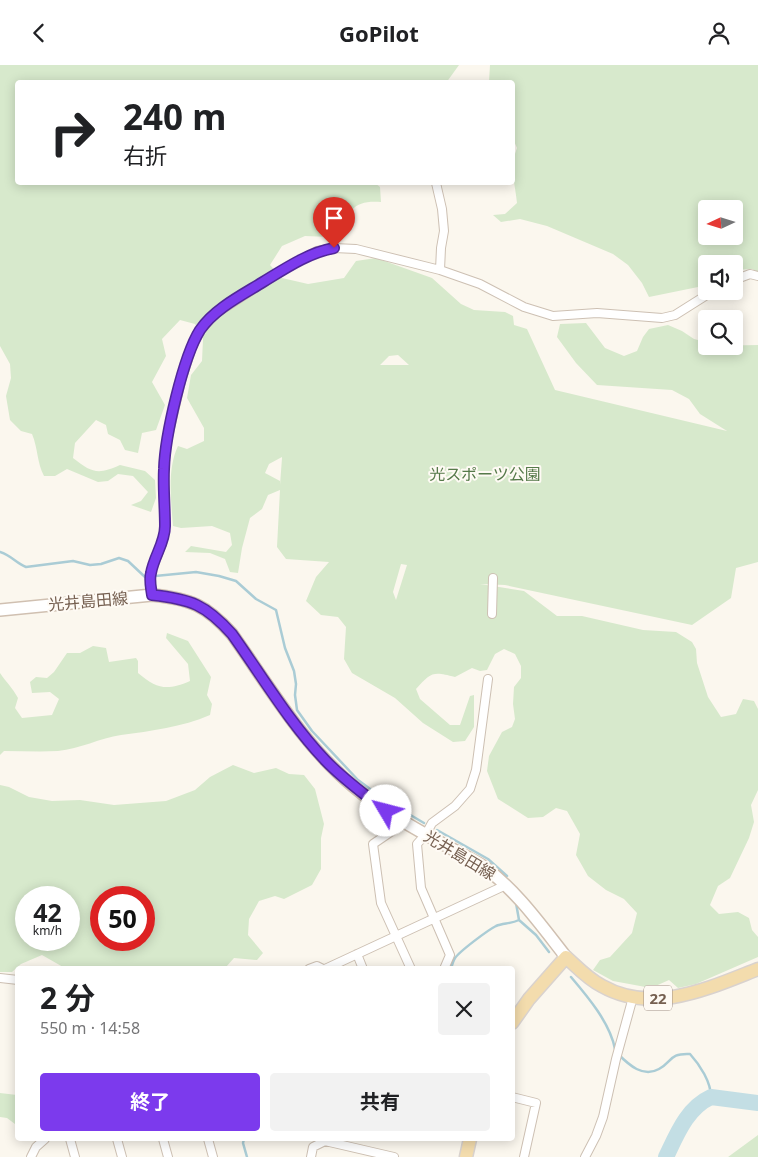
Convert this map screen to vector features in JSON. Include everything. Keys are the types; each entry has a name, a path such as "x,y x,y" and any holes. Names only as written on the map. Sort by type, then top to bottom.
{"main road":[{"name":"光井島田線","path":"0,610 152,595 177,597 207,610 232,634 306,738 325,761 352,786 386,811 483,866 521,900 566,957"},
{"name":"22","path":"566,957 600,985 614,992 633,997 658,998 681,996 701,991 758,969"},
{"path":"515,1019 529,999 566,957"},
{"path":"466,1157 470,1141"}],"street":[{"path":"436,185 442,209 444,231 440,270"},
{"path":"152,595 151,572 162,544 165,528 164,468 167,441 181,381 192,347 201,330 215,314 291,265 317,251 334,248 356,249 440,270 480,284 524,307 553,316 597,313 662,319 675,315 699,300"},
{"path":"743,277 750,274 758,276"},
{"path":"492,614 493,578"},
{"path":"445,966 450,955 422,888 417,844 426,834 432,823 455,805 470,789 476,770 488,679"},
{"path":"401,820 395,829 373,844 381,903 410,966"},
{"path":"331,966 506,885"},
{"path":"357,954 362,966"},
{"path":"0,978 15,980"},
{"path":"585,1157 596,1136 602,1117 633,997"},
{"path":"515,1098 536,1103 524,1157"},
{"path":"31,1157 36,1147 43,1141"},
{"path":"71,1141 75,1157"},
{"path":"118,1141 122,1157"},
{"path":"164,1141 168,1157"},
{"path":"209,1141 213,1157"},
{"path":"311,1157 314,1147 325,1141 364,1154 394,1157"}],"green space":[{"name":"光スポーツ公園","path":"0,65 459,65 448,80 15,80 15,185 378,185 380,187 381,202 358,205 346,218 339,233 329,237 305,236 282,246 270,265 282,278 308,284 344,278 356,261 376,258 432,278 461,304 474,310 505,312 513,316 514,325 527,329 555,390 727,431 700,414 689,399 672,390 597,385 576,363 557,337 560,324 586,323 605,348 624,356 637,351 649,329 668,325 698,340 698,355 743,355 743,345 758,345 758,562 736,568 731,598 692,625 505,585 480,584 524,591 557,616 582,616 643,630 676,632 692,642 696,649 697,663 708,697 721,717 736,714 743,699 754,701 758,709 758,790 751,805 754,822 749,838 730,878 718,886 710,905 719,914 738,912 749,918 752,930 758,937 758,957 696,984 678,988 669,980 651,988 613,981 593,970 600,960 610,957 632,933 637,913 624,899 606,890 588,876 576,855 580,834 567,811 556,808 543,817 528,818 498,799 487,771 489,756 502,732 512,727 515,719 513,704 514,687 521,678 521,666 515,654 504,649 495,654 487,670 480,671 472,668 455,677 433,674 425,679 416,689 420,699 450,725 460,725 470,696 474,695 474,727 465,741 453,742 423,723 395,698 352,673 344,659 346,627 338,617 321,615 306,601 316,577 329,562 286,559 277,547 280,490 268,495 262,509 250,518 238,573 230,572 225,559 210,553 185,552 191,546 226,552 232,545 230,533 212,526 181,528 173,526 171,475 178,446 187,449 204,441 204,428 187,398 191,375 202,361 203,339 195,324 180,320 162,339 166,356 152,382 165,405 156,430 142,433 138,453 125,450 120,440 108,434 106,425 96,420 75,443 73,458 85,467 100,471 120,465 145,471 155,480 156,498 151,512 131,505 141,501 148,492 133,476 118,474 108,481 98,482 67,469 55,476 44,476 32,434 21,431 10,420 6,396 11,378 10,364 0,346","holes":["398,355 409,365 380,365 389,356","282,457 280,485 280,481 265,473 269,464","401,564 407,565 396,600 393,592"]},
{"path":"490,65 758,65 758,272 752,269 743,270 743,255 698,255 698,287 649,297 642,283 628,265 613,254 547,226 520,219 501,222 493,215 505,214 517,203 514,185 515,155 517,148 515,144 515,80 489,80"},
{"path":"167,633 188,641 211,677 207,695 212,704 210,715 177,726 113,736 66,750 4,751 0,755 0,673 18,698 15,708 22,718 52,715 59,699 50,692 32,693 30,682 36,677 47,678 54,672 67,653 80,653 93,646 106,648 109,662 136,658 138,661 138,673 162,687 175,686 190,681 188,664 166,638"},
{"path":"233,765 254,773 276,768 289,774 304,775 315,789 324,824 321,838 321,869 312,885 284,899 275,896 259,901 249,919 248,935 263,953 257,960 234,958 227,966 61,966 42,955 15,966 12,972 0,972 0,785 9,787 29,797 52,801 80,800 114,805 166,801 195,790 210,777"},
{"path":"0,1093 15,1095 15,1124 7,1118 0,1117"},
{"path":"758,1135 758,1157 728,1157"}],"waterway":[{"path":"0,552 26,567 73,561 90,565 101,564 119,558 128,561 145,577 196,572 236,581 256,599 276,610 285,648 294,671 297,710 312,731 358,780 385,800 424,823"},
{"path":"437,830 488,859 507,876"},
{"path":"516,903 519,920 536,935 549,952"},
{"path":"452,966 455,958 481,936 496,926 519,920"},
{"path":"571,977 603,1020 615,1049"},
{"path":"618,1054 632,1066 647,1072 659,1069 675,1056 690,1054 704,1074 711,1091 711,1097"},
{"path":"666,1157 674,1139 689,1115 695,1108 711,1097 758,1103"},
{"path":"244,1141 247,1157"}],"route":[{"path":"334,248 317,251 245,293 215,314 201,330 192,347 181,381 167,441 164,468 165,528 150,581 152,595 177,597 194,603 207,610 219,620 232,634 306,738 325,761 352,786 386,811"}]}
